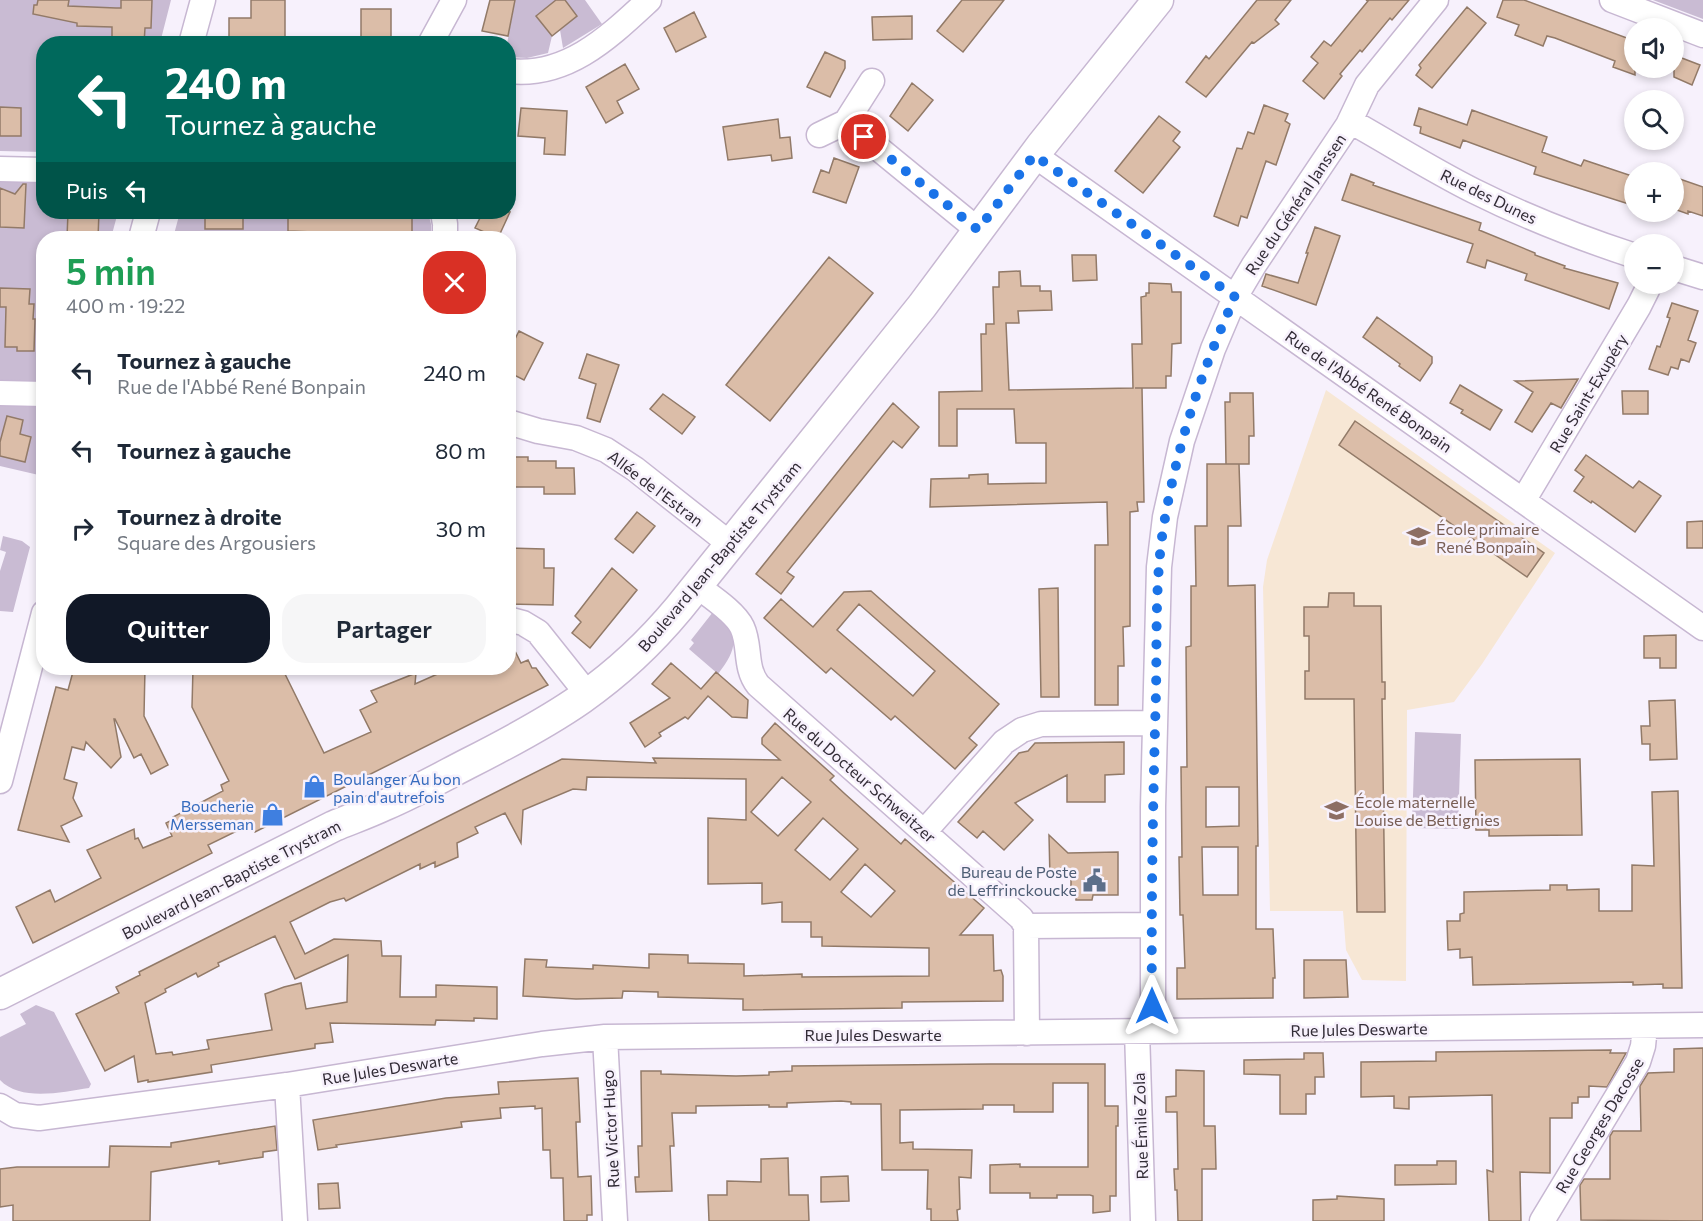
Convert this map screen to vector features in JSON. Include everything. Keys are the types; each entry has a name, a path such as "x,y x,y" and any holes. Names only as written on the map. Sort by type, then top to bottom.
{"street":[{"path":"193,36 203,0"},
{"path":"438,36 454,0"},
{"path":"516,71 539,70 576,58 611,35 649,0"},
{"name":"Boulevard Jean-Baptiste Trystram","path":"0,994 324,832 387,804 503,746 589,696 658,633 697,586 922,306 1034,155 1158,0"},
{"name":"Rue du Général Janssen","path":"1145,1031 1151,925 1159,567 1169,494 1184,435 1198,388 1235,297 1350,121 1361,95 1371,80 1436,0"},
{"path":"1612,0 1703,35"},
{"path":"819,135 846,122 872,81"},
{"name":"Rue des Dunes","path":"1350,121 1491,200 1557,229 1624,252"},
{"path":"846,122 978,230"},
{"name":"Rue de l'Abbé René Bonpain","path":"1034,155 1703,628"},
{"path":"0,169 36,170"},
{"path":"1684,271 1703,277"},
{"name":"Rue Saint-Exupéry","path":"1523,501 1645,294"},
{"path":"0,393 36,393"},
{"name":"Allée de l'Estran","path":"516,424 576,438 606,450 635,469 730,544"},
{"name":"Rue du Docteur Schweitzer","path":"697,586 739,621 747,643 749,671 758,685 1016,913 1026,926"},
{"path":"516,621 538,632 589,696"},
{"path":"0,781 36,644"},
{"path":"924,832 1004,742 1022,730 1041,724 1155,723"},
{"path":"1027,1033 1026,926 1151,925"},
{"name":"Rue Jules Deswarte","path":"0,1106 22,1117 49,1117 286,1085 542,1044 605,1037 1703,1025"},
{"name":"Rue Georges Dacosse","path":"1542,1221 1638,1062 1644,1042 1645,1026"},
{"name":"Rue Émile Zola","path":"1143,1221 1145,1031"},
{"name":"Rue Victor Hugo","path":"605,1037 615,1221"},
{"path":"286,1085 295,1221"}],"shaded area":[{"path":"0,0 171,0 162,36 36,36 36,152 0,151"},
{"path":"515,0 556,0 536,16 552,36 548,53 527,58 516,57 516,36 508,36"},
{"path":"565,0 585,0 602,24 563,48 560,30 577,16"},
{"path":"1653,0 1703,0 1703,19"},
{"path":"0,181 36,183 36,219 116,219 113,231 36,231 36,389 0,388"},
{"path":"178,219 430,219 431,224 431,231 175,231"},
{"name":"École maternelle Louise de Bettignies","path":"1326,390 1555,553 1482,664 1454,702 1407,710 1406,981 1362,980 1346,950 1343,911 1270,911 1263,587 1267,560"},
{"path":"0,398 36,399 36,474 0,466"},
{"path":"3,536 22,541 30,547 13,612 0,611 0,571 6,552 0,550"},
{"path":"713,612 728,627 733,641 730,656 718,674 689,649 694,643 691,640"},
{"path":"1415,732 1461,734 1458,829 1412,828"},
{"path":"36,1005 54,1012 91,1084 89,1088 55,1093 30,1093 9,1087 0,1080 0,1037 26,1024 20,1014"}],"building":[{"path":"38,0 69,0 68,6 121,8 121,0 152,0 151,28 145,28 144,36 112,36 112,27 77,26 77,23 33,14 34,5 37,5"},
{"path":"251,0 285,0 285,36 229,36 229,18 251,18"},
{"path":"490,0 515,0 508,36 482,31"},
{"path":"556,0 565,0 577,16 552,36 536,16"},
{"path":"962,0 1004,0 963,52 937,31"},
{"path":"1257,0 1291,0 1275,20 1279,24 1254,43 1252,42 1206,97 1186,82 1206,56 1209,59"},
{"path":"1366,0 1409,0 1392,20 1390,18 1362,52 1360,50 1340,74 1342,76 1324,99 1303,81 1318,63 1311,57 1324,41 1331,46 1368,1"},
{"path":"1503,0 1524,0 1624,37 1624,71 1613,67 1615,61 1555,38 1547,36 1543,46 1515,35 1519,25 1497,17"},
{"path":"1467,7 1486,23 1432,88 1416,75 1421,68 1419,65"},
{"path":"361,9 391,9 391,36 361,36"},
{"path":"694,12 706,37 676,52 664,28"},
{"path":"912,16 912,39 873,40 872,17"},
{"path":"825,52 845,61 845,68 830,97 807,87"},
{"path":"1684,59 1700,65 1692,85 1676,78 1684,78"},
{"path":"625,64 639,89 617,101 623,113 606,123 586,87"},
{"path":"912,83 933,100 908,131 890,116"},
{"path":"1264,105 1288,114 1285,121 1290,124 1276,165 1266,161 1247,218 1241,216 1238,226 1214,216 1237,148 1242,149 1248,132 1254,134"},
{"path":"0,107 21,108 21,136 0,136"},
{"path":"521,108 567,111 565,155 544,154 545,138 518,136"},
{"path":"1419,108 1467,125 1472,110 1547,137 1542,152 1581,166 1584,160 1624,173 1624,203 1534,174 1536,167 1463,140 1460,148 1420,133 1421,127 1414,125"},
{"path":"1159,116 1180,132 1173,141 1180,147 1143,193 1115,171"},
{"path":"778,119 780,138 790,137 792,158 772,161 771,155 728,160 723,127"},
{"path":"834,158 859,167 846,203 813,192 821,170 829,173"},
{"path":"1351,174 1374,183 1373,185 1481,223 1479,230 1565,266 1564,268 1618,283 1609,309 1525,280 1527,274 1487,260 1485,268 1467,262 1473,244 1342,200"},
{"path":"1684,180 1703,187 1703,216 1688,211 1688,214 1684,213"},
{"path":"23,184 26,184 24,228 0,227 0,188 15,194"},
{"path":"68,219 99,219 98,231 67,231"},
{"path":"205,219 243,219 243,229 205,229"},
{"path":"288,219 412,219 412,231 288,231"},
{"path":"480,219 507,219 501,231 482,231 475,228"},
{"path":"1315,227 1340,236 1316,305 1262,286 1266,274 1298,283"},
{"path":"1072,255 1096,255 1097,280 1073,281"},
{"path":"829,257 873,293 770,421 726,385"},
{"path":"1020,271 1021,286 1040,286 1040,291 1051,291 1052,310 1018,311 1019,323 1006,323 1009,390 1133,388 1132,344 1142,344 1141,297 1149,293 1149,283 1171,284 1172,292 1181,292 1181,343 1172,344 1171,376 1166,376 1166,388 1142,388 1144,502 1137,502 1138,511 1130,512 1130,626 1123,627 1124,666 1118,666 1118,705 1095,705 1095,545 1108,545 1107,502 930,507 931,479 969,478 969,475 988,474 988,484 1046,483 1046,443 1016,443 1014,409 957,409 957,446 939,446 939,392 982,391 981,334 986,334 986,324 994,324 993,287 999,287 999,272"},
{"path":"0,288 30,289 29,304 34,304 33,319 35,319 34,351 17,351 17,347 5,347 6,307 0,307"},
{"path":"1672,303 1698,311 1688,340 1696,343 1689,362 1681,359 1678,369 1671,367 1668,375 1649,369 1657,346 1660,347 1670,318 1667,317"},
{"path":"1377,317 1432,357 1432,363 1420,381 1363,337"},
{"path":"519,331 543,343 524,380 516,376 516,337"},
{"path":"587,354 619,365 600,422 587,418 596,384 579,378"},
{"path":"1578,379 1561,408 1551,403 1532,432 1515,422 1533,392 1515,381"},
{"path":"1460,385 1502,410 1490,430 1461,413 1463,410 1450,403"},
{"path":"1622,391 1648,391 1648,414 1623,414"},
{"path":"1230,393 1253,393 1254,436 1249,436 1249,464 1226,464 1225,402 1230,402"},
{"path":"663,394 695,417 682,434 650,409"},
{"path":"893,403 919,427 902,448 893,441 787,572 794,577 781,594 756,574"},
{"path":"7,416 23,420 20,434 31,437 25,462 0,456 0,442"},
{"path":"1355,421 1544,553 1527,577 1339,445"},
{"path":"1586,455 1633,488 1639,481 1661,496 1635,532 1574,491 1584,477 1575,470"},
{"path":"516,457 528,457 528,461 556,461 556,468 574,468 575,494 544,494 544,487 516,487"},
{"path":"1207,464 1239,464 1241,526 1228,526 1228,586 1255,585 1258,846 1256,846 1256,929 1273,929 1275,978 1273,978 1273,998 1177,999 1177,968 1185,968 1183,915 1180,915 1179,857 1182,857 1181,767 1187,767 1186,647 1191,646 1191,586 1196,586 1195,526 1207,526","holes":["1206,787 1239,787 1239,826 1206,827","1202,847 1238,847 1238,895 1203,895"]},
{"path":"637,512 655,526 633,553 615,539"},
{"path":"1703,521 1703,548 1687,548 1687,522"},
{"path":"516,548 544,549 544,568 554,568 553,605 516,604"},
{"path":"612,568 637,590 590,648 572,633 581,622 575,616"},
{"path":"1058,588 1059,697 1041,697 1039,589"},
{"path":"871,591 999,704 969,738 977,745 955,769 895,716 891,720 831,668 826,673 764,618 781,599 813,627 844,592","holes":["859,604 935,671 913,696 837,630"]},
{"path":"1329,593 1354,593 1354,606 1381,606 1382,682 1385,682 1385,699 1382,699 1385,912 1357,912 1354,699 1305,699 1305,671 1309,671 1309,636 1304,636 1304,607 1328,607"},
{"path":"1676,635 1676,668 1660,668 1660,658 1644,658 1644,636"},
{"path":"516,653 521,663 528,660 532,668 536,668 548,685 255,832 251,824 208,845 212,853 33,943 16,907 50,890 55,902 101,878 87,850 134,829 135,839 138,838 143,848 172,836 166,823 174,819 173,817 223,791 221,785 229,781 192,707 193,675 285,675 324,753 371,732 360,710 377,702 371,691 411,675 416,675 415,684 435,675 516,675"},
{"path":"671,663 701,689 716,672 748,700 747,718 732,717 708,696 688,719 685,717 659,733 661,736 645,747 630,723 670,698 652,684"},
{"path":"72,675 145,675 144,716 168,765 151,774 141,754 134,758 115,719 121,757 111,768 86,742 84,750 72,747 64,779 77,783 73,798 82,816 61,826 69,842 18,830 56,687 68,690"},
{"path":"1675,700 1677,759 1650,760 1650,744 1642,744 1641,726 1650,726 1649,701"},
{"path":"775,723 834,776 830,780 901,844 905,839 984,908 960,935 993,935 994,971 1001,970 1003,976 1003,1001 902,1002 902,1008 743,1010 743,999 658,997 658,992 623,991 622,998 576,999 523,996 525,959 547,960 546,967 593,969 593,965 649,968 649,954 688,955 688,963 744,964 744,976 802,974 802,977 929,976 929,948 822,946 822,937 811,937 811,922 782,922 782,902 762,904 762,883 708,884 708,818 746,820 746,779 587,777 586,790 573,789 523,810 521,843 505,813 475,827 478,833 457,843 458,857 435,867 435,862 420,869 420,864 346,901 344,898 330,902 290,922 305,954 334,939 381,941 382,956 401,956 400,997 436,997 436,985 497,987 497,1019 436,1020 435,1025 330,1023 333,1042 315,1044 315,1048 211,1065 212,1072 138,1082 134,1056 105,1071 76,1014 119,993 116,987 140,975 139,972 562,759 656,763 653,758 780,760 762,744 762,738","holes":["782,777 811,802 778,836 751,812","823,818 858,849 830,880 795,850","865,864 895,891 871,917 841,892","275,936 295,979 348,955 347,1002 306,1009 301,983 284,987 265,994 272,1030 207,1040 209,1049 173,1055 172,1052 156,1054 145,1003 166,992 165,989 196,973 198,977 219,966 218,963"]},
{"path":"1124,742 1124,774 1105,775 1105,802 1067,802 1067,775 1015,803 1033,820 1004,850 983,831 977,838 958,822 1019,753 1028,751 1035,743"},
{"path":"1580,759 1582,835 1489,836 1489,830 1476,830 1475,760"},
{"path":"1678,791 1682,988 1663,988 1663,984 1633,985 1633,982 1473,985 1472,957 1460,958 1460,949 1448,950 1447,921 1460,921 1460,914 1464,913 1464,892 1550,890 1550,885 1567,885 1567,890 1599,889 1599,911 1632,911 1632,865 1654,866 1652,792"},
{"name":"Bureau de Poste de Leffrinckoucke","path":"1049,835 1068,853 1118,852 1118,895 1093,895 1092,900 1076,900 1075,890 1071,890 1071,878 1050,878"},
{"path":"1304,960 1346,960 1348,997 1304,998"},
{"path":"1703,1048 1703,1221 1581,1220 1580,1185 1584,1179 1610,1179 1610,1136 1613,1131 1641,1131 1640,1086 1648,1073 1674,1072 1674,1049"},
{"path":"1611,1050 1610,1053 1626,1053 1607,1087 1589,1086 1589,1097 1578,1097 1578,1103 1572,1103 1572,1118 1550,1118 1550,1173 1520,1172 1521,1221 1489,1221 1487,1170 1493,1172 1492,1095 1409,1097 1409,1109 1394,1108 1394,1096 1361,1097 1361,1062 1436,1061 1436,1052"},
{"path":"1304,1053 1323,1053 1324,1077 1315,1077 1315,1094 1306,1094 1306,1114 1280,1114 1280,1075 1244,1074 1244,1060 1304,1059"},
{"path":"1105,1064 1105,1106 1118,1106 1116,1196 1110,1196 1110,1211 1093,1213 1093,1196 1090,1195 1030,1198 1030,1193 990,1193 990,1165 1088,1167 1088,1083 1053,1083 1053,1112 1014,1112 1014,1105 983,1105 983,1109 900,1110 900,1143 913,1142 913,1149 972,1150 971,1178 959,1177 958,1221 931,1221 931,1209 927,1209 928,1170 882,1170 881,1104 851,1104 851,1102 841,1101 787,1103 787,1107 769,1107 769,1105 696,1106 696,1113 672,1113 674,1146 670,1146 672,1191 636,1192 635,1177 639,1177 638,1146 642,1146 641,1071 661,1071 661,1074 736,1076 769,1075 769,1072 792,1071 792,1066"},
{"path":"1176,1070 1204,1071 1204,1126 1215,1126 1216,1169 1202,1169 1202,1221 1178,1221 1174,1169 1178,1169 1177,1112 1166,1112 1166,1097 1176,1096"},
{"path":"578,1078 580,1122 576,1122 578,1177 591,1176 592,1215 587,1215 587,1221 564,1221 563,1178 551,1178 550,1150 543,1150 542,1108 535,1109 535,1106 500,1108 501,1118 461,1122 462,1127 336,1145 337,1147 318,1150 313,1120 446,1098 499,1094 498,1082"},
{"path":"275,1126 277,1150 263,1152 263,1157 219,1164 219,1161 151,1172 150,1221 13,1221 13,1205 0,1207 0,1169 109,1167 110,1146 171,1147 171,1143"},
{"path":"788,1158 789,1195 808,1195 809,1221 709,1221 708,1195 727,1195 727,1181 761,1182 761,1159"},
{"path":"1437,1161 1456,1161 1456,1184 1395,1185 1395,1165 1437,1165"},
{"path":"848,1176 849,1201 821,1202 821,1177"},
{"path":"338,1183 340,1208 319,1209 318,1184"},
{"path":"1337,1196 1384,1199 1384,1221 1313,1221 1313,1200 1337,1199"}],"place":[{"name":"École primaire René Bonpain","path":"1418,537"},
{"name":"Boulanger Au bon pain d'autrefois","path":"315,787"},
{"name":"École maternelle Louise de Bettignies","path":"1337,810"},
{"name":"Boucherie Mersseman","path":"272,814"},
{"name":"Bureau de Poste de Leffrinckoucke","path":"1095,880"}],"route":[{"path":"864,137 978,230 1034,155 1235,297 1198,388 1172,481 1161,545 1153,807 1152,1006"}]}
